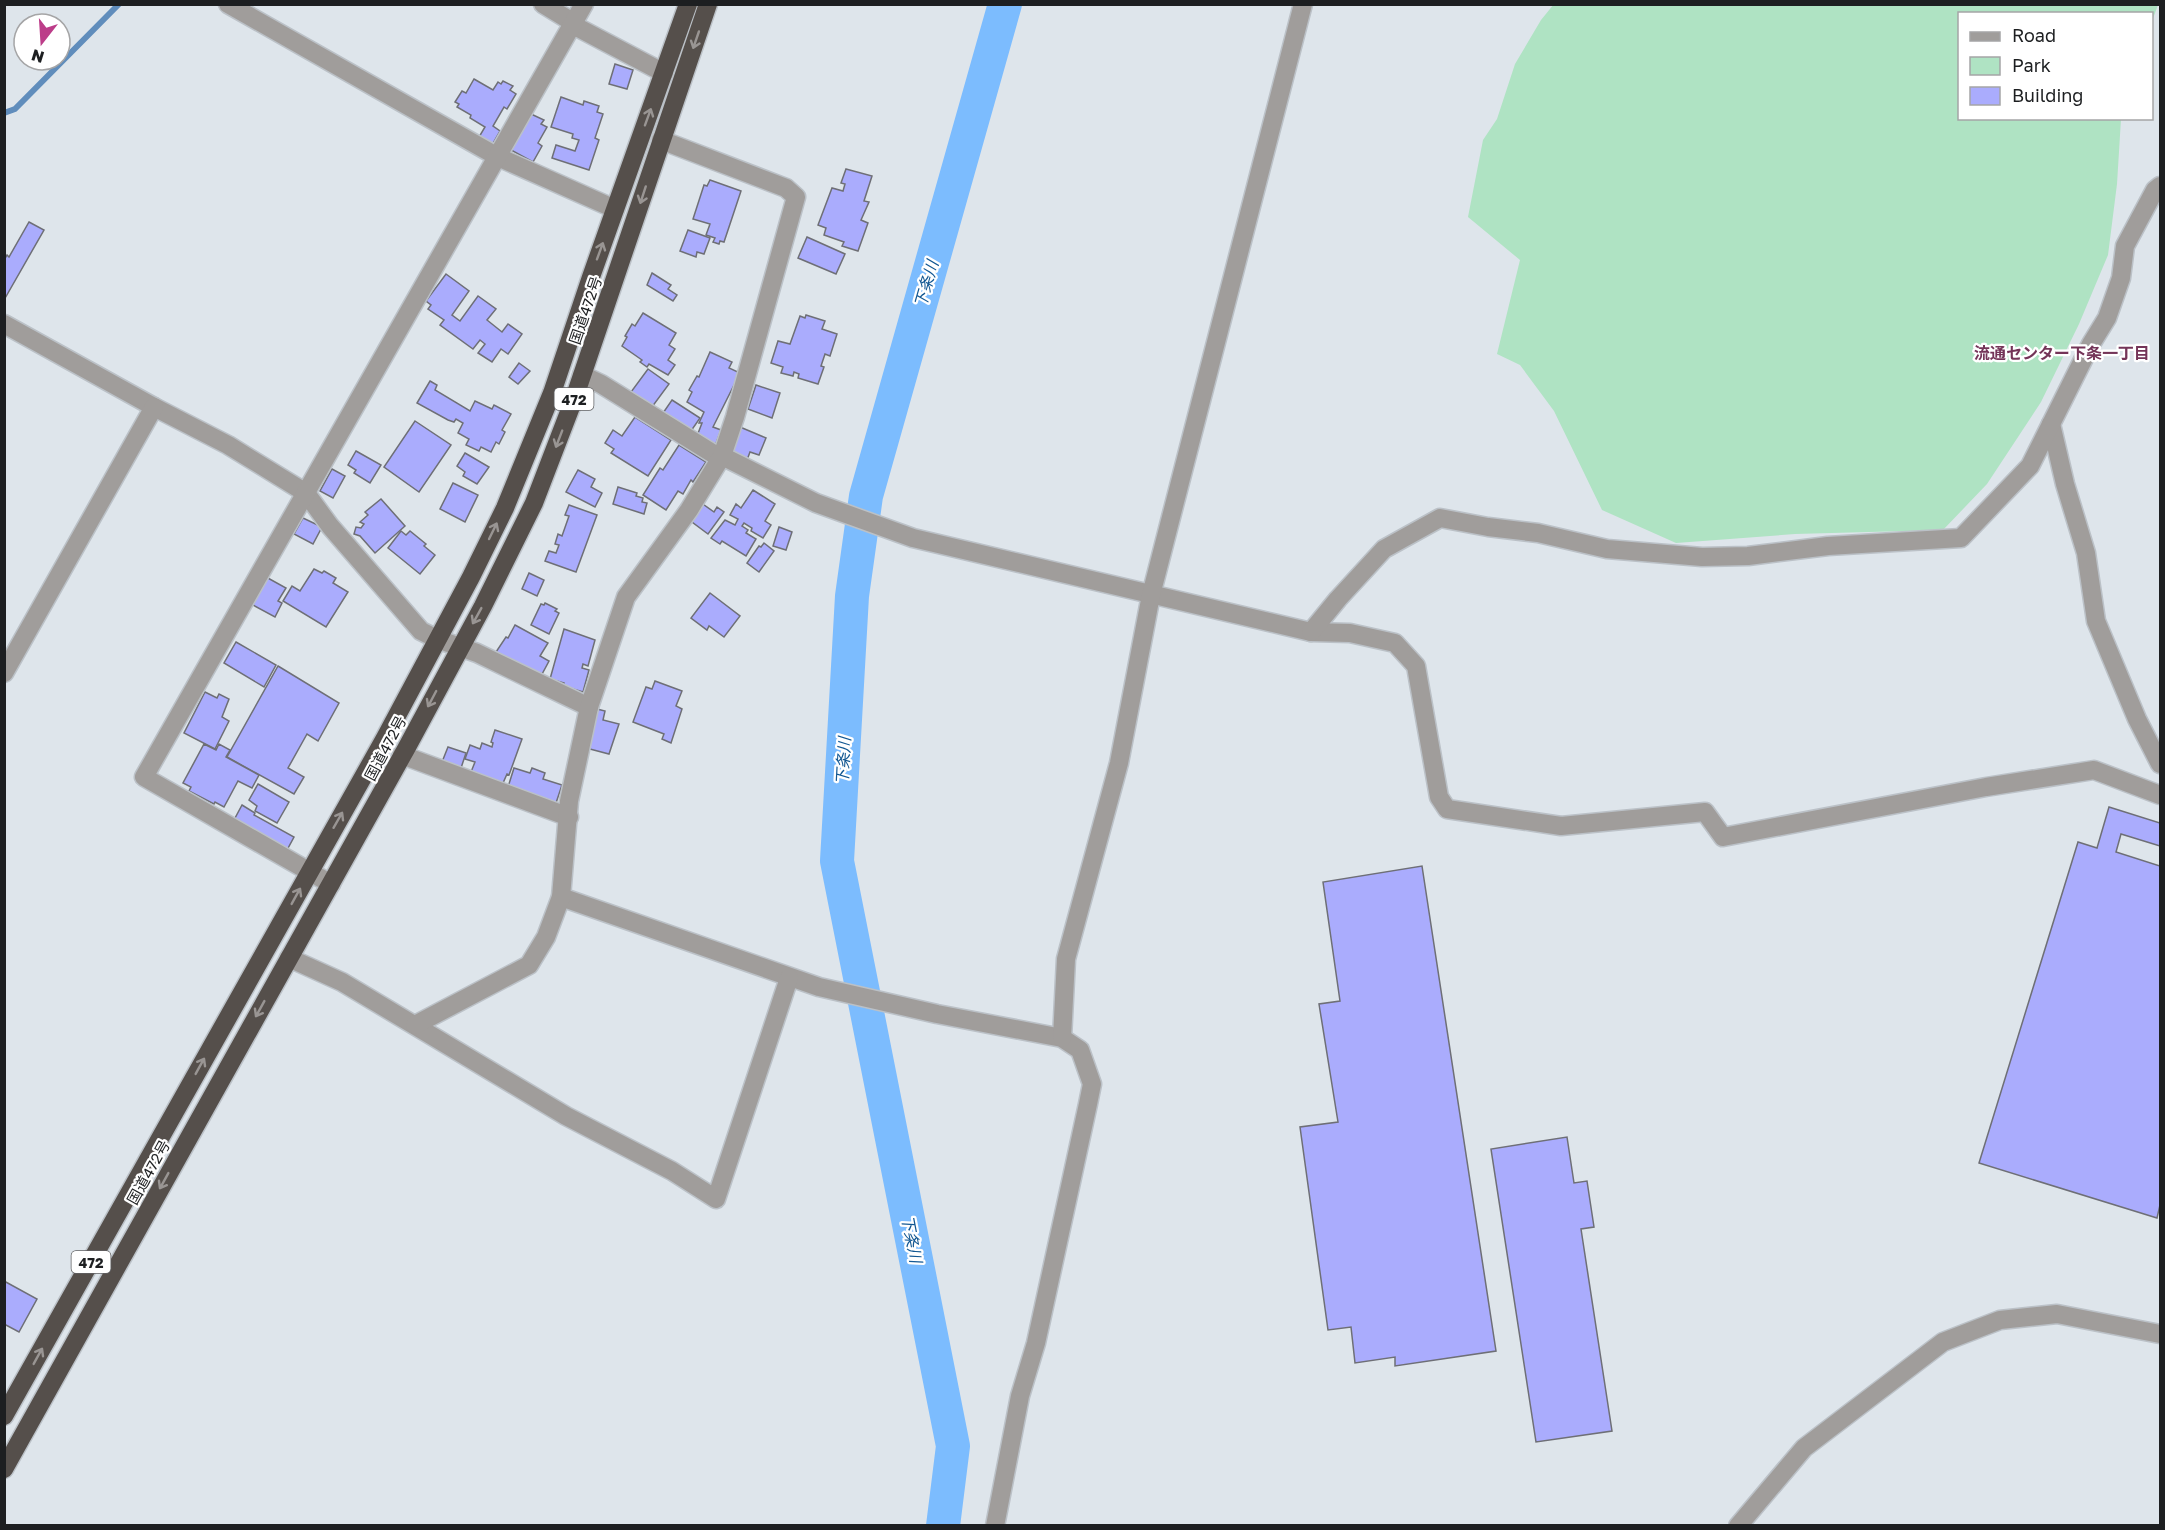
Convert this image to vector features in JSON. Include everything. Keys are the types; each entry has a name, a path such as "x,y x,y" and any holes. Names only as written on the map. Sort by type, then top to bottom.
{"highway":[{"name":"国道472号","path":"6,1409 385,738 471,577 509,497 552,393 688,4"},
{"name":"国道472号","path":"4,1469 402,755 483,606 534,503 582,375 708,4"}],"street":[{"path":"228,4 498,157 615,209"},
{"path":"543,4 574,24 664,73"},
{"path":"331,884 144,777 584,4"},
{"path":"1062,1038 1066,959 1119,763 1151,595 1303,4"},
{"path":"415,1025 529,965 546,937 561,897 570,801 589,707 626,597 689,510 721,457 735,417 796,197 786,188 661,140"},
{"path":"1311,632 1384,549 1440,518 1538,533 1607,549 1702,557 1748,556 1828,546 1961,538 2030,466 2107,318 2121,278 2125,246 2155,190 2160,186"},
{"path":"4,324 228,445 306,493 330,526 421,631 477,653 589,707"},
{"path":"582,375 601,384 721,457 816,503 913,538 1311,632 1350,633 1395,644 1416,666 1439,797 1447,809 1561,826 1705,812 1723,837 1986,787 2094,770 2160,795"},
{"path":"4,673 154,407"},
{"path":"2050,424 2086,553 2096,621 2136,719 2160,764"},
{"path":"402,755 569,817"},
{"path":"561,897 819,987 929,1012 1062,1038 1080,1050 1092,1084 1036,1343 1020,1396 995,1526"},
{"path":"289,958 342,982 566,1116 672,1171 716,1199 789,978"},
{"path":"1738,1526 1804,1448 1942,1342 2000,1320 2057,1314 2160,1334"},
{"path":"6,1409 32,1419"}],"green space":[{"path":"1554,4 2158,5 2153,18 2153,12 1958,12 1958,120 2121,120 2117,184 2108,255 2079,324 2041,402 1987,484 1943,530 1795,534 1676,543 1602,510 1554,411 1520,365 1497,354 1520,260 1468,217 1483,140 1497,119 1515,64 1541,20"}],"building":[{"path":"615,64 633,70 627,89 609,84"},
{"path":"474,79 493,90 498,82 501,84 503,81 513,86 510,90 516,94 507,109 504,107 493,126 500,131 492,145 479,137 485,127 470,118 471,115 457,107 459,104 455,102 462,91 466,93"},
{"path":"561,97 583,105 584,101 599,106 597,112 603,114 595,138 599,140 589,170 552,158 556,145 575,151 579,140 572,138 573,134 551,127"},
{"path":"531,114 544,120 541,124 547,127 538,143 542,146 533,162 511,150"},
{"path":"846,169 872,176 864,201 869,202 861,220 868,223 858,251 842,246 844,242 824,235 826,228 818,225 832,188 843,191 845,184 841,183"},
{"path":"710,180 741,191 724,242 720,241 719,244 713,242 715,238 706,235 710,224 693,219 704,185 707,186"},
{"path":"29,222 44,230 4,300 4,260 7,255 9,257"},
{"path":"688,230 710,238 704,254 697,252 696,257 680,251"},
{"path":"807,237 845,254 836,274 798,258"},
{"path":"652,273 671,285 668,289 677,295 673,301 647,285"},
{"path":"446,274 469,291 452,315 460,321 478,296 496,309 487,320 502,332 508,324 522,334 508,354 501,349 492,362 478,353 485,344 480,340 473,349 440,325 444,320 428,309 431,305 426,301"},
{"path":"643,313 676,333 669,345 675,349 668,360 675,365 668,375 649,364 647,367 640,362 642,360 622,346 632,324 635,326"},
{"path":"806,315 825,321 822,329 837,334 830,356 825,354 821,366 824,367 818,384 798,378 799,374 794,372 793,376 781,373 783,367 771,363 778,341 790,344 800,316 805,318"},
{"path":"710,352 732,362 729,368 740,373 713,427 721,430 715,446 697,436 704,412 687,402 692,392 689,390 697,376 699,377"},
{"path":"519,363 530,371 518,384 509,377"},
{"path":"648,369 669,384 652,407 631,392"},
{"path":"430,381 437,385 435,390 470,411 475,401 492,409 494,405 511,414 502,430 505,432 499,444 496,442 491,452 481,447 479,451 466,445 469,439 458,433 463,423 456,419 454,422 448,420 417,403"},
{"path":"756,385 780,393 772,418 748,409"},
{"path":"672,400 700,418 691,431 663,413"},
{"path":"635,417 671,440 648,476 611,453 614,449 605,443 613,430 622,436"},
{"path":"415,421 451,445 419,492 384,467"},
{"path":"740,427 766,438 759,455 750,452 747,460 732,454 735,445 733,444"},
{"path":"679,445 706,462 683,494 678,491 666,510 643,495 660,468 663,470"},
{"path":"356,451 381,465 370,483 354,473 356,470 348,465"},
{"path":"465,453 489,467 477,484 463,476 465,472 457,466"},
{"path":"332,469 345,476 333,498 320,491"},
{"path":"578,470 595,479 591,487 602,493 595,507 566,492"},
{"path":"453,483 478,495 465,522 440,509"},
{"path":"618,487 637,493 636,496 643,498 642,502 647,503 644,514 613,504"},
{"path":"753,490 775,504 765,521 771,525 763,538 751,531 752,528 744,523 742,526 748,530 746,533 756,539 746,556 722,541 720,544 711,538 725,520 735,525 738,519 730,515 736,504 741,508"},
{"path":"381,499 405,526 375,553 360,536 354,534 356,527 361,528 364,524 360,522 368,515 365,512"},
{"path":"700,502 714,512 717,507 724,512 708,534 688,519"},
{"path":"569,505 597,515 576,572 545,561 549,551 556,553 559,545 555,544 558,534 562,536 569,516 565,515"},
{"path":"303,518 322,527 313,544 294,534"},
{"path":"779,527 792,532 786,550 773,546"},
{"path":"401,531 406,535 410,531 435,555 420,574 388,548"},
{"path":"764,543 774,551 759,572 747,563 759,546 761,547"},
{"path":"314,569 322,573 324,571 336,578 333,583 348,592 326,627 283,601 292,586 300,591"},
{"path":"529,573 544,580 537,596 522,589"},
{"path":"266,577 286,588 278,601 282,603 275,617 251,604"},
{"path":"710,593 740,616 724,637 709,626 707,630 691,618"},
{"path":"545,603 557,609 555,611 559,613 549,634 531,625 541,604"},
{"path":"515,625 548,643 540,656 549,661 541,676 496,652"},
{"path":"564,629 595,640 588,666 583,664 582,668 589,670 583,692 550,679"},
{"path":"236,642 276,665 264,687 224,663"},
{"path":"278,666 339,703 318,741 307,734 288,768 304,777 294,794 227,757"},
{"path":"655,681 682,691 676,706 682,709 671,743 662,739 664,734 633,722 646,687 652,689"},
{"path":"205,692 217,698 219,694 229,699 222,717 229,721 215,749 184,733"},
{"path":"597,709 605,711 603,720 619,724 609,754 586,748"},
{"path":"495,730 522,739 509,775 507,774 503,783 471,772 475,762 465,759 470,745 480,749 482,743 492,747 491,742"},
{"path":"204,744 216,750 219,744 230,750 226,757 259,775 252,788 238,781 224,807 189,791 191,787 183,783"},
{"path":"448,747 466,753 461,768 442,762"},
{"path":"514,768 530,773 532,768 545,773 543,779 562,785 556,803 508,787"},
{"path":"258,784 289,802 277,823 255,811 257,806 249,800"},
{"path":"242,805 255,813 254,815 294,837 287,850 234,820"},
{"path":"2109,807 2160,823 2160,846 2121,834 2116,852 2160,866 2160,1205 2157,1218 1979,1163 2078,842 2097,848"},
{"path":"1422,866 1496,1351 1395,1366 1395,1357 1355,1363 1351,1327 1328,1330 1300,1127 1338,1122 1319,1004 1340,1001 1323,882"},
{"path":"1567,1137 1574,1183 1587,1181 1594,1227 1581,1229 1612,1431 1536,1442 1491,1149"},
{"path":"4,1281 37,1299 19,1332 4,1324"}],"waterway":[{"path":"4,113 15,109 119,4"},
{"name":"下条川","path":"943,1526 953,1446 837,861 852,596 866,496 1005,4"}],"district":[{"name":"流通センター下条一丁目","path":"2062,353"}]}
